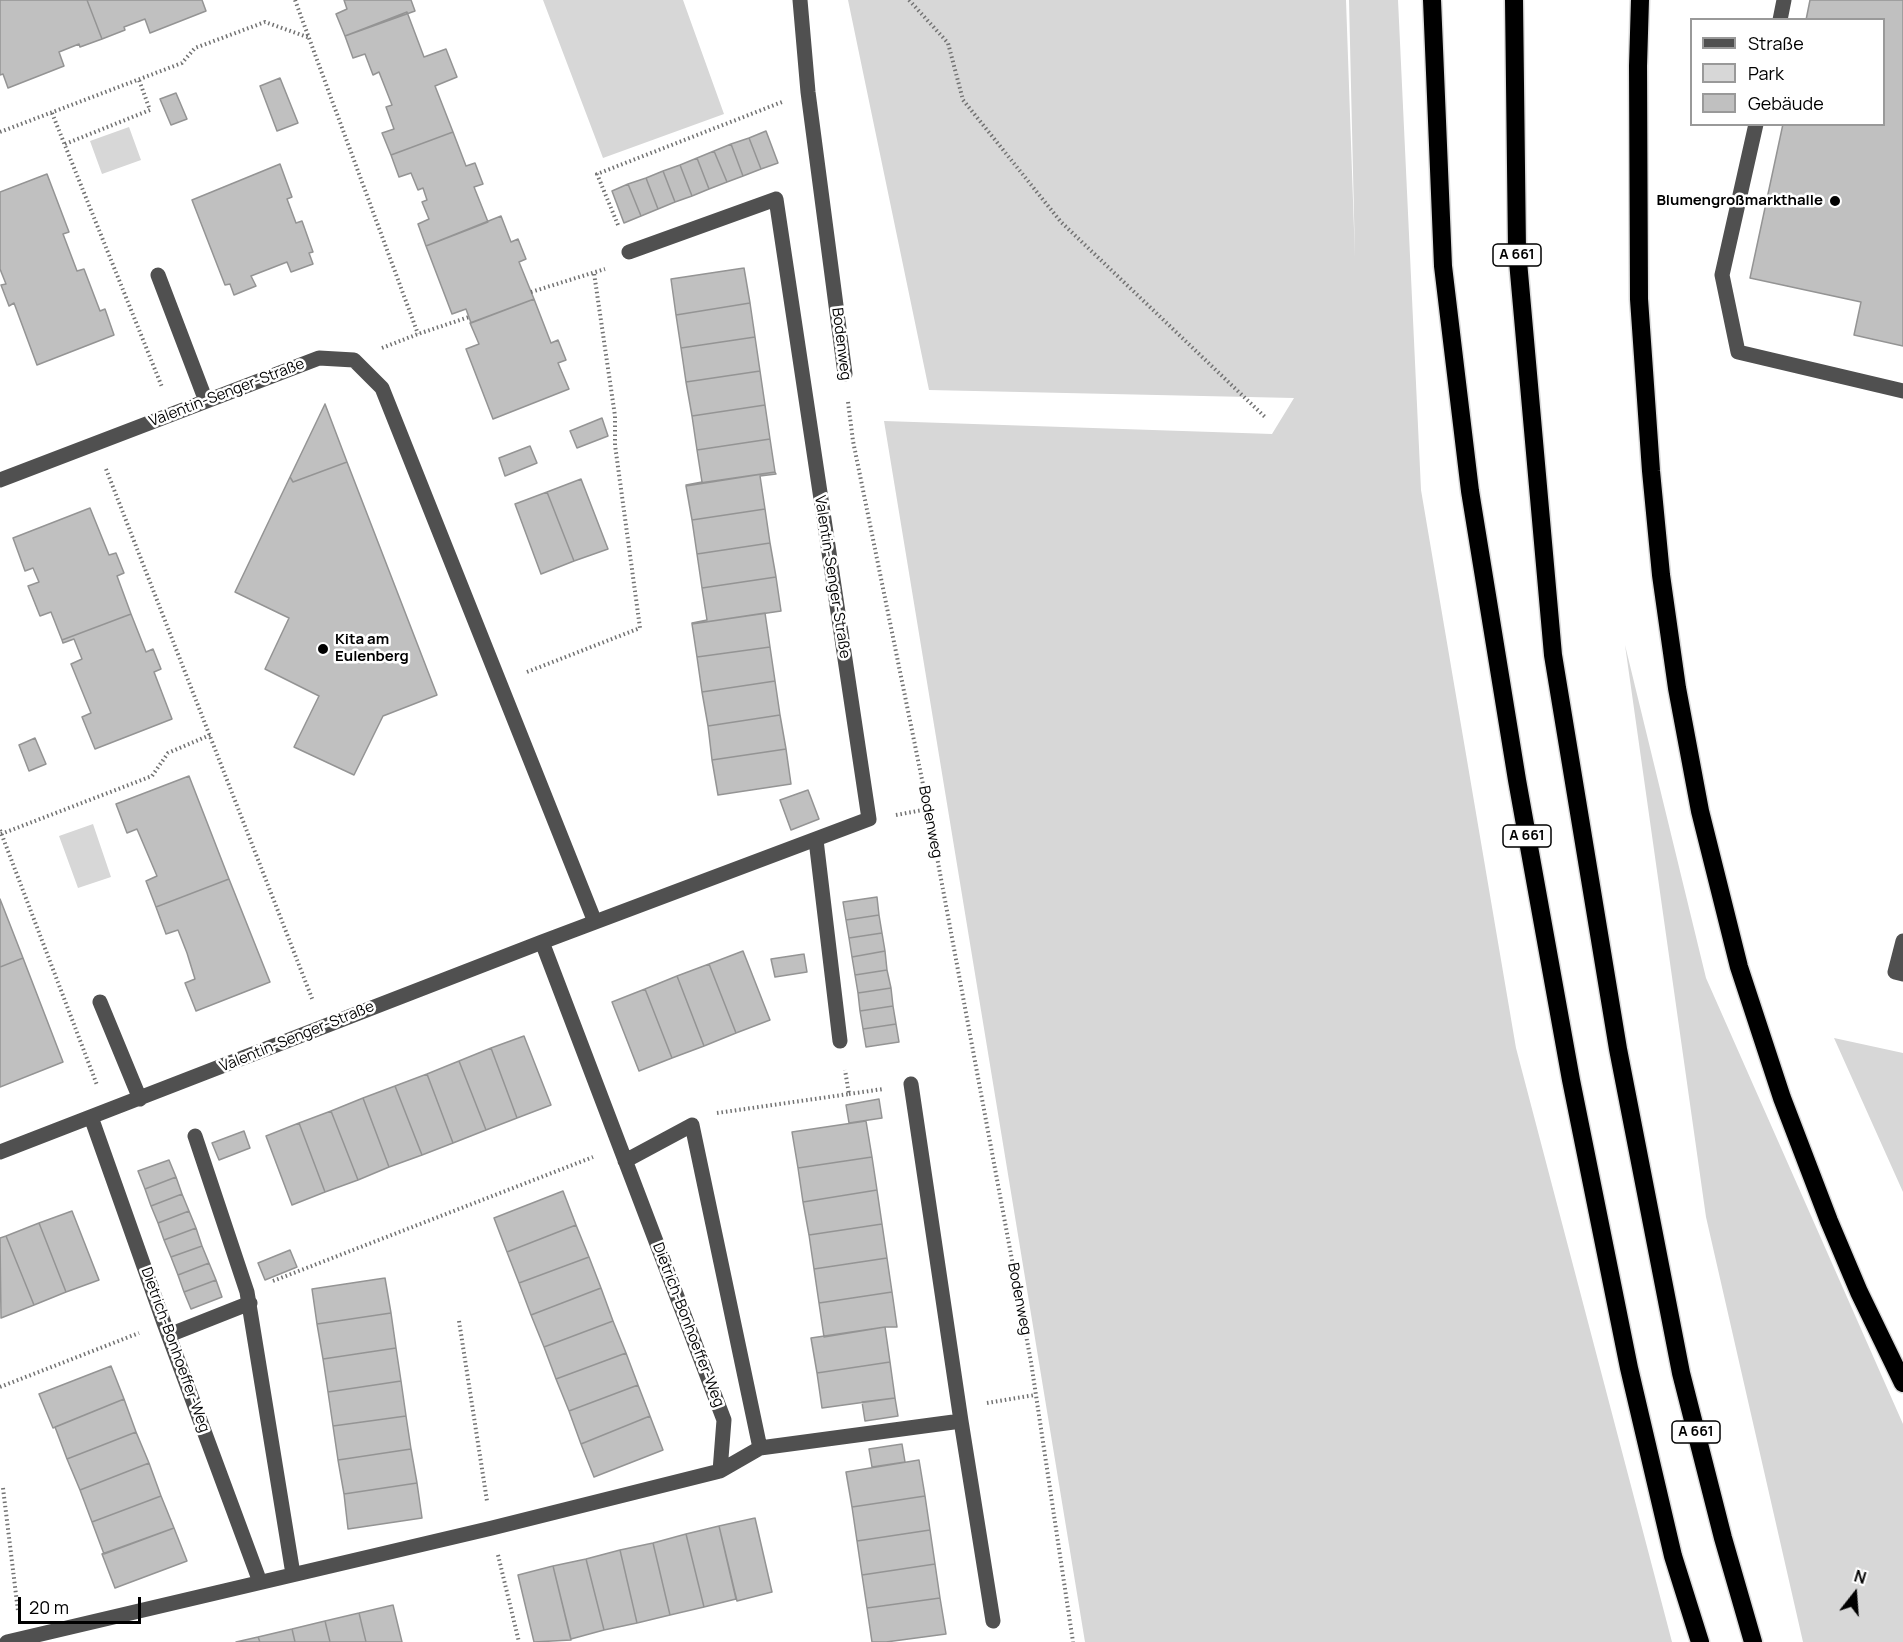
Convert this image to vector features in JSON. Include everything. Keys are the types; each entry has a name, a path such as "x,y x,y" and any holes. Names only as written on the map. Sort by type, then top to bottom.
{"highway":[{"name":"A 661","path":"1432,0 1443,266 1470,491 1517,780 1571,1080 1629,1368 1673,1556 1700,1642"},
{"name":"A 661","path":"1514,0 1517,250 1553,655 1618,1049 1681,1373 1723,1538 1753,1642"},
{"path":"1640,0 1639,299 1644,376 1661,575 1683,721 1700,811 1738,966 1782,1098 1859,1292 1903,1383"}],"street":[{"name":"Bodenweg","path":"800,0 808,92 845,374"},
{"path":"1780,18 1784,0"},
{"path":"1756,126 1722,275 1738,352 1903,391"},
{"name":"Valentin-Senger-Straße","path":"0,1152 542,942 869,819 776,199 629,252"},
{"path":"158,275 206,401"},
{"name":"Valentin-Senger-Straße","path":"0,480 319,358 354,360"},
{"path":"354,360 382,388 595,922"},
{"path":"816,840 840,1041"},
{"path":"1903,941 1896,972 1903,974"},
{"name":"Dietrich-Bonhoeffer-Weg","path":"542,942 724,1420 720,1471"},
{"path":"100,1002 140,1099"},
{"path":"911,1084 993,1621"},
{"name":"Dietrich-Bonhoeffer-Weg","path":"91,1117 166,1329 260,1582"},
{"path":"622,1154 692,1125 760,1448"},
{"path":"195,1136 248,1297 293,1574"},
{"path":"166,1329 248,1297"},
{"path":"7,1642 492,1528 720,1471 760,1448 960,1415"}],"path":[{"path":"295,0 418,333"},
{"path":"909,0 948,43 963,100 1061,222 1265,417"},
{"path":"0,132 182,63 195,48 265,22 310,38"},
{"path":"65,144 150,111 139,80"},
{"path":"531,292 594,273 632,258 597,174 808,92"},
{"path":"52,112 173,414"},
{"path":"499,682 640,628 615,444 615,416 594,273"},
{"path":"354,360 418,333 469,317"},
{"name":"Bodenweg","path":"845,374 853,441 930,821 1031,1362 1073,1642"},
{"path":"96,443 308,987"},
{"path":"86,1054 1,832 152,776 168,753 210,735"},
{"path":"692,1125 716,1113 849,1094 840,1041"},
{"path":"248,1297 622,1154"},
{"path":"459,1321 492,1528 519,1642"},
{"path":"0,1387 166,1329"},
{"path":"960,1415 1035,1395"},
{"path":"3,1488 22,1638"}],"green space":[{"path":"543,0 683,0 724,114 603,158"},
{"path":"848,0 1346,0 1355,258 1349,0 1398,0 1421,490 1516,1048 1672,1642 1085,1642 884,421 1272,434 1294,398 929,390"},
{"path":"129,127 141,160 102,174 90,141"},
{"path":"1625,645 1706,978 1903,1424 1903,1642 1803,1642 1706,1217"},
{"path":"93,824 111,877 78,888 59,836"},
{"path":"1834,1038 1903,1053 1903,1192"}],"building":[{"path":"0,0 87,0 102,39 80,47 79,44 59,52 64,66 8,88 3,74 0,75"},
{"path":"87,0 202,0 206,11 150,33 145,19 102,39"},
{"path":"344,0 411,0 415,11 345,36 336,14 347,9"},
{"name":"Blumengroßmarkthalle","path":"1810,0 1903,0 1903,346 1854,335 1861,302 1750,278 1783,126 1885,126 1885,18 1806,18"},
{"path":"407,12 424,57 446,49 457,77 435,86 453,132 391,155 382,133 394,129 386,107 392,105 379,72 373,75 365,54 353,58 345,36"},
{"path":"280,78 298,123 277,131 260,86"},
{"path":"176,93 187,119 171,125 160,99"},
{"path":"766,131 778,163 761,169 749,138"},
{"path":"453,132 466,166 475,163 483,184 474,187 488,222 426,246 418,224 429,219 422,202 427,200 423,188 418,190 411,173 399,177 391,155"},
{"path":"749,138 761,169 743,176 731,144"},
{"path":"731,144 743,176 727,182 714,151"},
{"path":"714,151 727,182 709,189 697,158"},
{"path":"697,158 709,189 692,196 680,165"},
{"path":"280,164 292,197 287,199 296,223 302,221 313,252 309,253 313,264 291,272 287,262 251,276 256,286 234,295 230,284 225,285 192,200"},
{"path":"680,165 692,196 675,202 663,171"},
{"path":"663,171 675,202 658,209 646,178"},
{"path":"47,174 69,232 63,234 77,271 84,269 100,311 105,309 114,335 37,365 14,303 9,306 1,285 6,284 0,269 0,192"},
{"path":"646,178 658,209 641,216 628,184"},
{"path":"628,184 641,216 624,223 612,191"},
{"path":"501,216 511,242 518,239 526,259 519,262 534,299 471,323 466,309 452,314 426,246"},
{"path":"744,268 750,303 676,315 671,279"},
{"path":"534,299 551,343 558,340 566,360 558,363 569,389 493,419 466,349 479,344 470,323"},
{"path":"750,303 755,337 681,348 676,315"},
{"path":"755,337 760,371 686,382 681,348"},
{"path":"760,371 765,405 692,416 686,382"},
{"path":"325,404 347,462 293,482 290,477"},
{"path":"765,405 770,439 697,450 692,416"},
{"path":"602,418 608,436 577,448 570,431"},
{"path":"770,439 775,472 686,485 702,482 697,450"},
{"path":"530,446 537,463 505,476 499,458"},
{"path":"347,462 437,695 383,716 354,775 294,747 319,696 265,669 289,618 235,592 290,477 293,482"},
{"path":"775,472 776,474 760,476 765,509 692,520 686,486"},
{"path":"581,479 608,549 574,561 547,492"},
{"path":"547,492 574,561 541,574 515,504"},
{"path":"90,508 109,555 116,553 124,573 117,576 131,614 62,640 51,612 40,616 28,586 39,582 33,568 25,571 13,538"},
{"path":"765,509 770,543 697,554 692,520"},
{"path":"770,543 776,577 702,588 697,554"},
{"path":"776,577 781,611 692,624 707,620 702,588"},
{"path":"765,613 770,647 697,657 692,624"},
{"path":"131,614 146,652 153,649 161,669 154,672 172,719 95,749 82,717 91,713 71,664 82,659 74,639 63,643 62,640"},
{"path":"770,647 775,681 702,692 697,657"},
{"path":"775,681 780,715 708,726 702,692"},
{"path":"780,715 786,749 712,760 708,726"},
{"path":"35,738 46,764 29,771 19,745"},
{"path":"786,749 791,784 718,795 712,760"},
{"path":"189,776 229,879 156,907 146,881 157,876 137,829 127,833 116,804"},
{"path":"808,790 819,819 791,830 780,800"},
{"path":"229,879 270,982 196,1011 185,983 195,979 187,953 178,930 166,934 156,907"},
{"path":"877,897 879,915 846,920 843,902"},
{"path":"0,899 23,958 0,967"},
{"path":"879,915 882,933 849,938 846,920"},
{"path":"882,933 885,951 852,957 849,938"},
{"path":"743,951 770,1020 736,1033 709,964"},
{"path":"885,951 887,970 855,975 852,957"},
{"path":"804,954 807,972 775,977 771,959"},
{"path":"23,958 63,1062 0,1087 0,967"},
{"path":"709,964 736,1033 704,1046 677,976"},
{"path":"887,970 891,988 858,993 855,975"},
{"path":"677,976 704,1046 672,1058 645,989"},
{"path":"891,988 893,1006 860,1011 858,993"},
{"path":"645,989 672,1058 639,1071 612,1002"},
{"path":"893,1006 896,1024 863,1029 860,1011"},
{"path":"896,1024 899,1042 866,1047 863,1029"},
{"path":"524,1036 551,1105 517,1118 491,1048"},
{"path":"491,1048 517,1118 486,1130 459,1061"},
{"path":"459,1061 486,1130 453,1143 427,1074"},
{"path":"427,1074 453,1143 422,1155 395,1086"},
{"path":"395,1086 422,1155 389,1167 363,1098"},
{"path":"363,1098 389,1167 358,1180 331,1111"},
{"path":"879,1099 882,1118 849,1123 846,1105"},
{"path":"331,1111 358,1180 325,1192 299,1123"},
{"path":"866,1121 872,1157 798,1168 792,1132"},
{"path":"299,1123 325,1192 292,1205 266,1136"},
{"path":"244,1131 250,1148 219,1160 212,1143"},
{"path":"872,1157 877,1190 803,1202 798,1168"},
{"path":"169,1160 176,1177 145,1189 138,1171"},
{"path":"176,1177 182,1194 151,1206 145,1189"},
{"path":"877,1190 882,1224 809,1235 803,1202"},
{"path":"563,1191 576,1225 507,1252 494,1218"},
{"path":"182,1194 189,1211 158,1223 151,1206"},
{"path":"72,1211 99,1280 66,1292 39,1223"},
{"path":"189,1211 196,1228 164,1240 158,1223"},
{"path":"39,1223 66,1292 34,1305 6,1236"},
{"path":"882,1224 887,1258 814,1269 809,1235"},
{"path":"576,1225 589,1257 519,1283 507,1252"},
{"path":"196,1228 202,1246 171,1257 164,1240"},
{"path":"6,1236 34,1305 1,1318 0,1238"},
{"path":"202,1246 209,1263 178,1275 171,1257"},
{"path":"290,1250 297,1267 265,1280 258,1263"},
{"path":"589,1257 601,1288 531,1315 519,1283"},
{"path":"887,1258 892,1292 819,1303 814,1269"},
{"path":"209,1263 216,1280 184,1292 178,1275"},
{"path":"385,1278 391,1313 317,1324 312,1289"},
{"path":"216,1280 222,1297 191,1309 184,1292"},
{"path":"601,1288 613,1321 544,1347 531,1315"},
{"path":"892,1292 897,1327 824,1337 819,1303"},
{"path":"391,1313 396,1348 323,1359 317,1324"},
{"path":"613,1321 626,1353 556,1379 544,1347"},
{"path":"885,1327 890,1362 817,1373 811,1338"},
{"path":"396,1348 401,1381 328,1392 323,1359"},
{"path":"626,1353 638,1385 569,1411 556,1379"},
{"path":"890,1362 895,1398 822,1408 817,1373"},
{"path":"111,1366 124,1399 53,1428 39,1394"},
{"path":"401,1381 406,1416 333,1426 328,1392"},
{"path":"638,1385 650,1416 581,1444 569,1411"},
{"path":"895,1398 898,1416 865,1421 862,1402"},
{"path":"124,1399 136,1432 67,1459 55,1427"},
{"path":"406,1416 411,1449 338,1460 333,1426"},
{"path":"650,1416 663,1450 594,1477 581,1444"},
{"path":"136,1432 149,1463 80,1490 67,1459"},
{"path":"902,1444 905,1462 872,1467 869,1449"},
{"path":"411,1449 417,1483 344,1494 338,1460"},
{"path":"919,1460 925,1496 852,1507 846,1472"},
{"path":"149,1463 161,1496 92,1522 80,1490"},
{"path":"417,1483 422,1518 348,1529 344,1494"},
{"path":"161,1496 174,1528 104,1554 92,1522"},
{"path":"925,1496 930,1530 857,1541 852,1507"},
{"path":"755,1518 772,1592 737,1601 719,1526"},
{"path":"719,1526 736,1599 704,1607 686,1534"},
{"path":"174,1528 187,1561 115,1588 102,1554"},
{"path":"930,1530 935,1564 862,1575 857,1541"},
{"path":"686,1534 704,1607 670,1615 653,1543"},
{"path":"653,1543 670,1615 637,1623 620,1550"},
{"path":"620,1550 637,1623 604,1630 586,1559"},
{"path":"586,1559 604,1630 571,1639 553,1566"},
{"path":"935,1564 940,1598 867,1608 862,1575"},
{"path":"553,1566 571,1640 534,1642 518,1575"},
{"path":"940,1598 946,1634 872,1642 867,1608"},
{"path":"393,1605 402,1642 366,1642 359,1613"},
{"path":"359,1613 366,1642 330,1642 325,1621"},
{"path":"325,1621 330,1642 295,1642 292,1629"},
{"path":"292,1629 295,1642 260,1642 258,1637"},
{"path":"258,1637 260,1642 236,1642"}],"place":[{"name":"Blumengroßmarkthalle","path":"1835,201"},
{"name":"Kita am Eulenberg","path":"323,649"}]}
